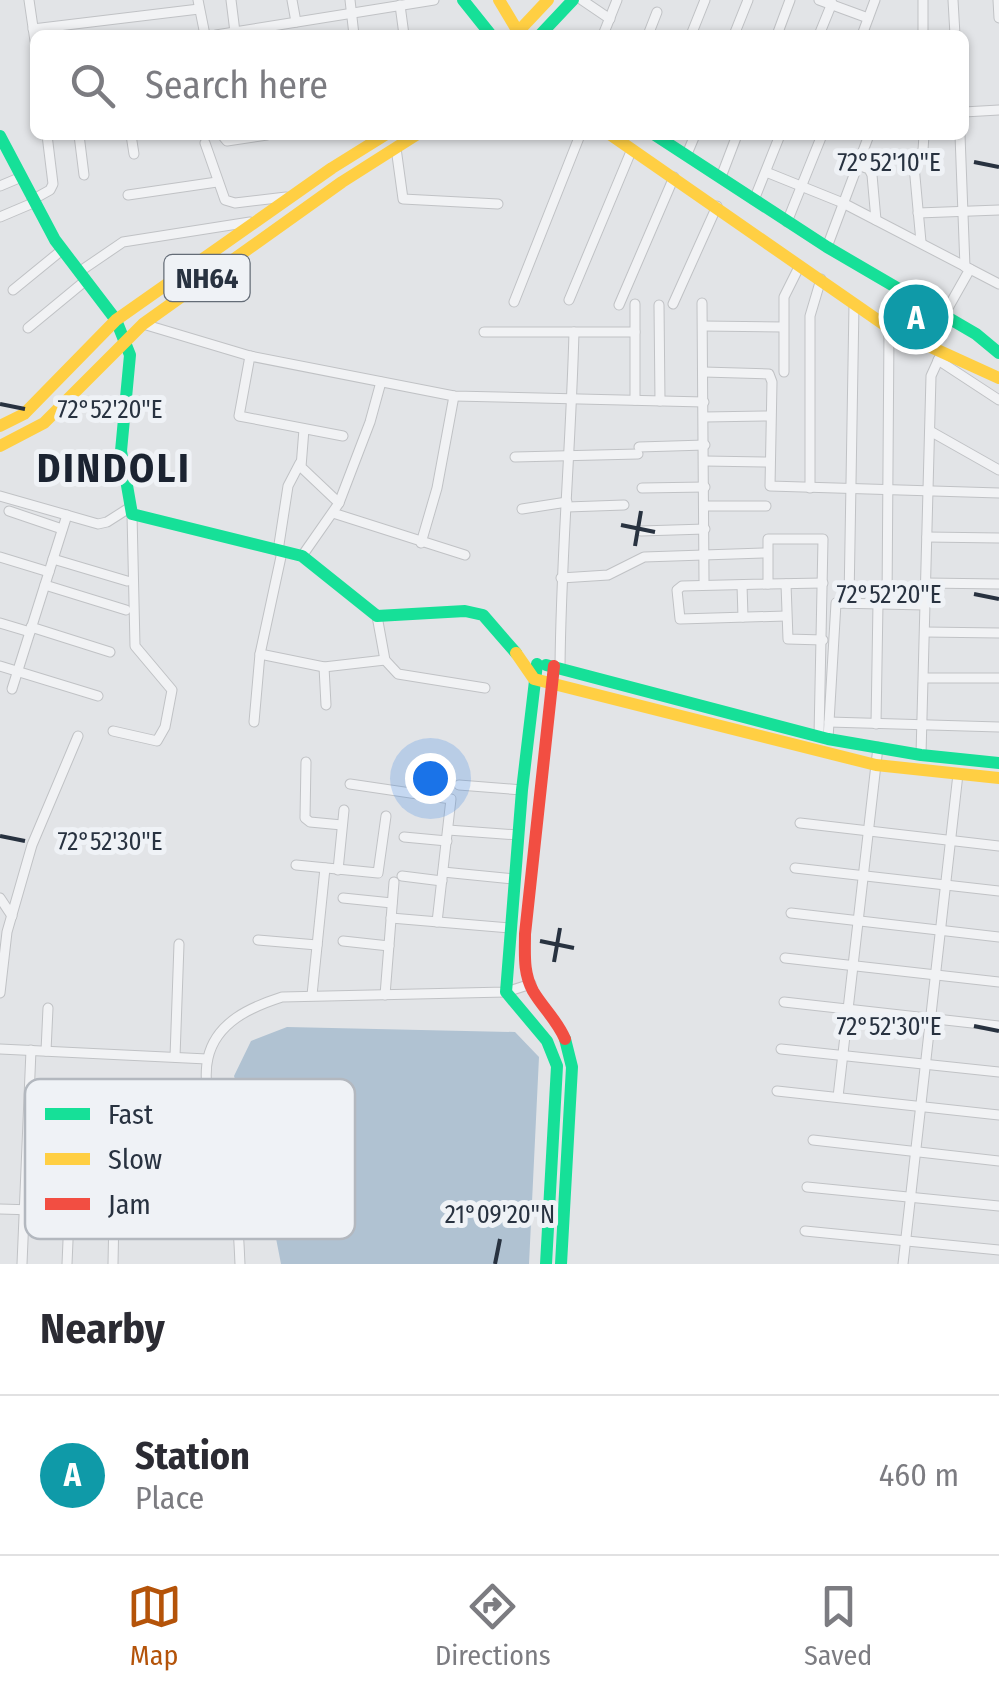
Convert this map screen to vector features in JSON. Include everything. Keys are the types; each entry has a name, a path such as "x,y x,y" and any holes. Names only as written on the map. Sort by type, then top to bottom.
{"street":[{"path":"29,0 33,29 64,30 198,4 204,30"},
{"path":"231,0 235,30"},
{"path":"292,0 296,22"},
{"path":"350,0 354,30"},
{"path":"247,30 434,0"},
{"path":"462,0 483,30"},
{"path":"499,0 516,30"},
{"path":"522,30 548,0"},
{"path":"545,30 573,0"},
{"path":"582,0 610,19"},
{"path":"605,30 616,0"},
{"path":"693,30 705,0"},
{"path":"736,30 748,0"},
{"path":"778,30 790,0"},
{"path":"819,0 832,2 867,28 876,0"},
{"path":"923,0 923,30"},
{"path":"953,0 954,30"},
{"path":"998,0 999,18"},
{"path":"821,30 832,2"},
{"path":"404,30 406,3"},
{"path":"650,30 657,12"},
{"path":"113,19 114,30"},
{"path":"969,112 999,110"},
{"path":"0,218 50,190 53,184 48,140"},
{"path":"80,140 84,175"},
{"path":"132,140 134,154"},
{"name":"NH64","path":"0,426 24,414 116,320 377,140"},
{"name":"NH64","path":"7,443 44,423 143,324 342,182 408,140"},
{"path":"514,302 578,140"},
{"path":"618,140 999,400"},
{"path":"663,140 787,222 997,351"},
{"path":"687,154 692,140"},
{"path":"721,177 735,140"},
{"path":"754,200 778,140"},
{"path":"787,222 820,140"},
{"path":"827,247 867,140"},
{"path":"921,242 918,153 922,140"},
{"path":"944,315 968,268 960,140"},
{"path":"205,143 222,196 229,202 293,196"},
{"path":"2,145 62,250 116,320 130,356 121,452 130,511 135,646 172,690 165,726 156,740 113,731"},
{"path":"396,148 403,199 498,204"},
{"path":"569,300 632,149"},
{"path":"858,165 869,169 872,175 876,220"},
{"path":"766,172 843,204 999,284"},
{"path":"619,305 674,176"},
{"path":"0,186 19,178"},
{"path":"128,196 217,182"},
{"path":"672,304 717,206"},
{"path":"918,213 999,210"},
{"path":"28,328 123,242 257,222"},
{"path":"13,290 62,250"},
{"path":"784,372 784,297 800,267"},
{"path":"810,488 811,310 820,280"},
{"path":"702,302 704,580"},
{"path":"634,304 635,400"},
{"path":"659,304 660,401"},
{"path":"849,601 854,304"},
{"path":"143,324 250,356 454,396 704,402"},
{"path":"703,326 782,327"},
{"path":"876,724 888,490 889,328"},
{"path":"484,332 635,332"},
{"path":"561,1264 572,1067 559,1024 530,984 525,934 551,682 557,667 571,453 574,332"},
{"path":"250,356 240,416 343,436"},
{"path":"939,357 999,378"},
{"path":"922,755 931,376 939,357"},
{"path":"704,372 769,374 770,486 999,492"},
{"path":"302,556 339,502 381,382"},
{"path":"420,543 437,488 454,396"},
{"path":"704,417 770,416"},
{"path":"254,722 260,654 288,486 300,463 304,430"},
{"path":"930,431 999,470"},
{"path":"514,456 705,445"},
{"path":"705,462 768,462"},
{"path":"300,463 304,472 339,502"},
{"path":"642,488 705,488"},
{"path":"0,496 102,524 130,511 302,556 377,616 385,660 403,677 485,688"},
{"path":"522,508 624,505"},
{"path":"705,506 766,506"},
{"path":"9,511 62,529"},
{"path":"333,513 465,555"},
{"path":"12,689 67,515"},
{"path":"641,531 704,529"},
{"path":"768,584 768,539 820,537 825,542 824,737"},
{"path":"927,537 999,538"},
{"path":"561,578 612,574 644,557 763,553"},
{"path":"0,557 49,572"},
{"path":"53,559 127,581"},
{"path":"786,616 680,619 676,593 682,586 823,583"},
{"path":"742,584 743,618"},
{"path":"786,584 789,640 823,640"},
{"path":"926,584 999,584"},
{"path":"45,585 126,610"},
{"path":"824,737 829,722 835,606 839,601 925,605"},
{"path":"377,616 465,610 483,616 530,665 534,679 506,992 542,1030 557,1066 546,1264"},
{"path":"0,623 110,652"},
{"path":"925,632 999,633"},
{"path":"260,654 324,667 385,660"},
{"path":"530,665 557,667 824,737 922,755 999,762"},
{"path":"0,666 98,696"},
{"path":"324,667 326,705"},
{"path":"924,678 999,678"},
{"path":"534,679 876,765 999,778"},
{"path":"829,722 999,727"},
{"path":"0,993 12,916 32,845 78,736"},
{"path":"838,1097 878,747"},
{"path":"306,762 305,818 342,826"},
{"path":"903,1264 958,774"},
{"path":"350,784 448,797 451,801 437,922"},
{"path":"459,785 522,790"},
{"path":"338,870 344,810"},
{"path":"296,865 380,872 386,816"},
{"path":"800,823 999,846"},
{"path":"448,830 518,835"},
{"path":"404,836 446,842"},
{"path":"312,995 324,868"},
{"path":"795,868 999,891"},
{"path":"385,995 392,903 398,879 514,879"},
{"path":"0,898 12,916"},
{"path":"343,898 392,903"},
{"path":"792,913 999,937"},
{"path":"391,918 510,928"},
{"path":"258,940 317,945"},
{"path":"343,940 389,946"},
{"path":"175,1058 179,944"},
{"path":"785,958 999,982"},
{"path":"208,1079 207,1059 232,1019 251,1006 282,996 506,992 530,984"},
{"path":"784,1002 999,1026"},
{"path":"46,1051 48,1008"},
{"path":"0,1049 207,1059"},
{"path":"780,1049 999,1072"},
{"path":"29,1079 30,1050"},
{"path":"777,1091 999,1114"},
{"path":"813,1140 999,1161"},
{"path":"807,1187 999,1206"},
{"path":"0,1209 25,1210 22,1264"},
{"path":"806,1231 999,1250"},
{"path":"67,1264 68,1239"},
{"path":"112,1264 113,1239"},
{"path":"238,1239 240,1264"}],"water":[{"path":"287,1027 515,1032 539,1057 529,1264 281,1264 276,1239 355,1239 355,1079 235,1079 251,1041"}],"traffic: fast":[{"path":"463,0 487,30"},
{"path":"545,30 573,0"},
{"path":"0,136 55,240 116,320 130,355 121,451 132,514 302,556 377,616 465,611 483,615 516,653"},
{"path":"663,140 827,247 976,334 999,353"},
{"path":"537,664 522,790 506,992 547,1041 557,1066 546,1264"},
{"path":"546,665 828,739 999,763"},
{"path":"561,1264 572,1067 565,1039"}],"traffic: slow":[{"path":"499,0 517,30"},
{"path":"520,30 548,0"},
{"path":"0,426 24,414 116,320 377,140"},
{"path":"0,446 44,423 143,324 342,182 408,140"},
{"path":"618,140 889,328 999,378"},
{"path":"516,653 534,679 876,765 999,778"}],"traffic: jam":[{"path":"554,666 525,956 533,991 565,1039"}],"place":[{"name":"Station","path":"916,317"}],"district":[{"name":"DINDOLI","path":"114,468"}]}
